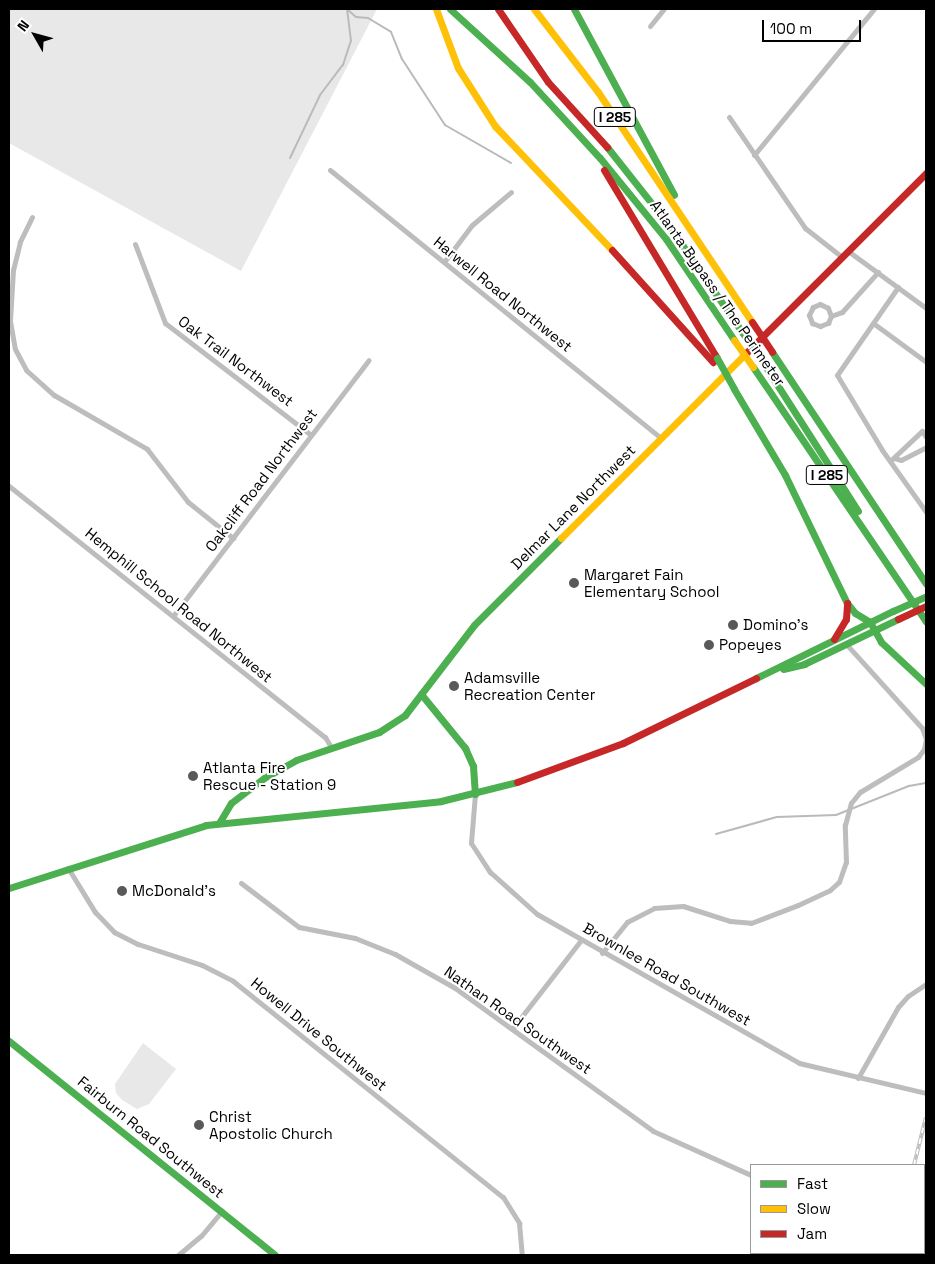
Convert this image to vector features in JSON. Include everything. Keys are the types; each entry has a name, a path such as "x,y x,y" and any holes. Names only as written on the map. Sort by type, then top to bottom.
{"main road":[{"path":"436,9 444,36 469,90 495,126 715,360"},
{"name":"Atlanta Bypass / The Perimeter","path":"450,9 507,60 583,138 660,232 926,622"},
{"path":"498,9 543,76 607,147 668,224 762,360 900,583"},
{"name":"Atlanta Bypass / The Perimeter","path":"534,9 598,92 926,584"},
{"path":"574,9 691,229"},
{"path":"583,138 647,238 715,360 785,475 847,603 855,613 870,622 881,642 926,684"},
{"name":"Delmar Lane Northwest","path":"219,823 231,802 264,778 296,760 391,726 405,715 474,625 926,173"},
{"path":"9,888 166,836 219,823 402,806 475,794 538,777 597,755 780,669 800,655 834,638 926,596"},
{"path":"834,638 846,619 847,603"},
{"path":"780,669 804,664 926,606"},
{"path":"421,694 465,748 473,766 475,794"},
{"name":"Fairburn Road Southwest","path":"9,1041 275,1255"}],"street":[{"path":"650,26 664,9"},
{"path":"754,155 874,9"},
{"path":"729,117 805,228 842,257"},
{"name":"Harwell Road Northwest","path":"330,170 661,438"},
{"path":"444,262 472,226 511,192"},
{"path":"32,217 20,242 13,270 10,321 15,349 26,370 54,395 147,449 188,502 233,538"},
{"name":"Oak Trail Northwest","path":"135,244 165,323 311,435"},
{"path":"848,251 926,308"},
{"path":"831,316 828,308 820,304 812,307 809,315 812,323 820,326 828,323 831,316 842,312 878,272"},
{"path":"898,287 836,375 926,512"},
{"path":"873,323 926,362"},
{"name":"Oakcliff Road Northwest","path":"173,616 369,360"},
{"path":"892,459 896,453 922,431 926,436"},
{"path":"892,459 901,460 926,447"},
{"name":"Hemphill School Road Northwest","path":"9,486 325,737 332,747"},
{"path":"602,952 627,922 654,908 682,906 730,921 751,922 798,905 830,890 839,882 846,862 845,825 851,803 860,792 918,757 924,750 926,739 922,728 846,644"},
{"name":"Brownlee Road Southwest","path":"475,794 471,843 490,872 537,914 799,1063 926,1093"},
{"name":"Howell Drive Southwest","path":"68,868 95,912 114,932 138,944 202,964 233,981 503,1197 519,1223 522,1255"},
{"name":"Nathan Road Southwest","path":"241,883 299,927 356,938 396,954 455,988 653,1131 750,1175"},
{"path":"512,1029 581,940"},
{"path":"858,1078 898,1007 908,996 926,984"},
{"path":"178,1255 201,1236 222,1211"}],"shaded area":[{"path":"9,9 377,9 241,271 9,143"},
{"path":"143,1043 176,1069 149,1104 137,1109 122,1100 116,1093 115,1084"}],"waterway":[{"path":"347,9 356,17 368,18 391,32 402,59 445,125 511,163"},
{"path":"290,158 320,95 343,65 351,41 347,9"},
{"path":"716,834 777,817 836,815 909,786 926,783"}],"railway":[{"path":"914,1164 926,1117"}],"traffic: fast":[{"path":"450,9 530,82 600,158 666,239 734,340"},
{"path":"574,9 674,195"},
{"path":"607,147 668,224 742,332"},
{"path":"742,332 762,361"},
{"path":"772,352 926,584"},
{"path":"717,358 734,389"},
{"path":"762,361 858,511"},
{"path":"753,367 926,622"},
{"path":"734,389 785,475 847,603 855,613 870,622 881,642 926,684"},
{"path":"219,823 231,803 264,778 296,760 379,732 405,715 474,625 561,538"},
{"path":"893,611 926,596"},
{"path":"756,678 893,611"},
{"path":"783,669 804,664 898,619"},
{"path":"421,694 465,748 473,766 475,794"},
{"path":"9,888 206,825 441,801 517,782"},
{"path":"9,1041 275,1255"}],"traffic: slow":[{"path":"436,9 458,68 495,126 612,250"},
{"path":"534,9 598,92 752,322"},
{"path":"734,340 753,367"},
{"path":"561,538 746,353"}],"traffic: jam":[{"path":"498,9 548,82 607,147"},
{"path":"604,170 717,358"},
{"path":"746,353 926,173"},
{"path":"612,250 713,362"},
{"path":"752,322 772,352"},
{"path":"834,639 846,619 847,603"},
{"path":"898,619 926,606"},
{"path":"517,782 623,743 756,678"}],"place":[{"name":"Margaret Fain Elementary School","path":"574,583"},
{"name":"Domino's","path":"733,625"},
{"name":"Popeyes","path":"709,645"},
{"name":"Adamsville Recreation Center","path":"454,686"},
{"name":"Atlanta Fire Rescue - Station 9","path":"193,776"},
{"name":"McDonald's","path":"122,891"},
{"name":"Christ Apostolic Church","path":"199,1125"}]}
